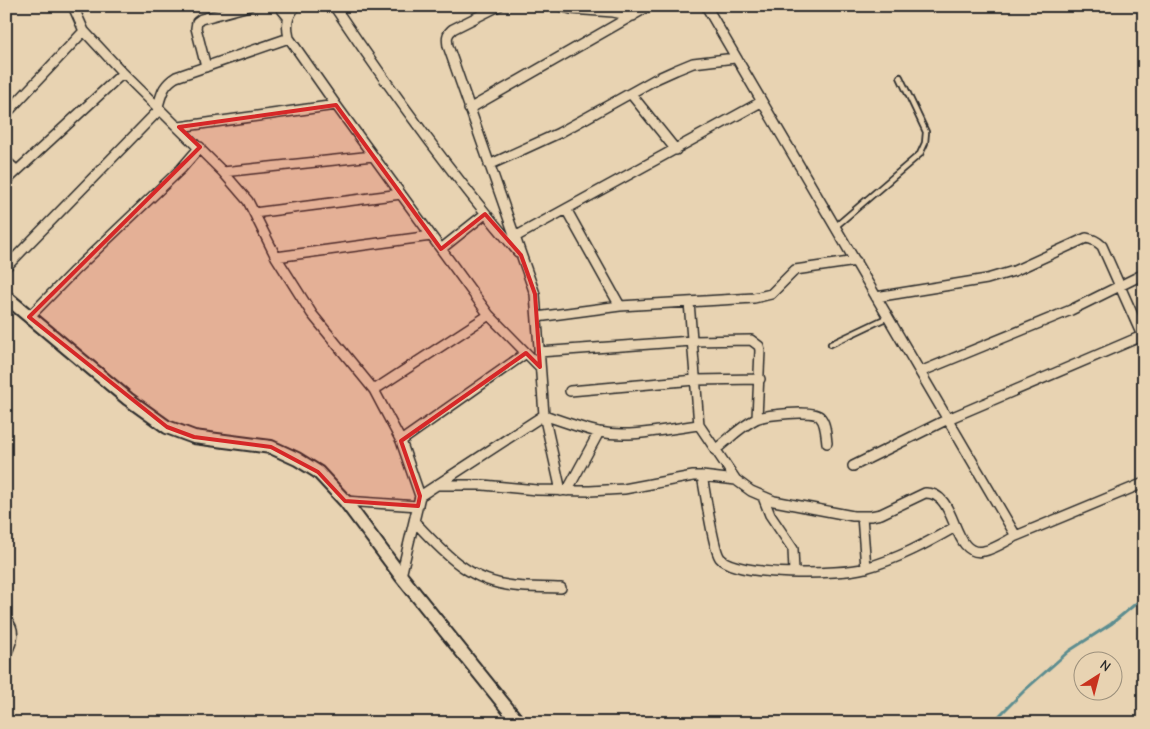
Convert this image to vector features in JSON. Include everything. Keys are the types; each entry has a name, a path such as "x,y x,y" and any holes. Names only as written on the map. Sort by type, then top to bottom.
{"street":[{"path":"73,6 84,31 123,73 224,172 248,201 276,257 312,314 374,390 401,441 420,496 401,576"},
{"path":"206,67 196,28 197,22 201,19 248,6"},
{"path":"279,6 288,17"},
{"path":"296,6 288,17 287,30 289,38 489,315 540,367"},
{"path":"334,6 395,96 485,214 521,255"},
{"path":"499,6 449,32 447,38 448,46 535,294 544,415 564,491"},
{"path":"560,6 633,16"},
{"path":"469,109 649,6"},
{"path":"706,6 1016,536"},
{"path":"6,114 84,31"},
{"path":"6,267 159,108 163,89 168,82 289,38"},
{"path":"489,165 559,133 656,79 693,63 735,58"},
{"path":"6,180 123,73"},
{"path":"631,94 676,150"},
{"path":"515,237 761,102"},
{"path":"179,127 336,105"},
{"path":"29,317 92,253 180,170 200,148"},
{"path":"224,172 373,156"},
{"path":"6,161 16,170"},
{"path":"254,213 401,194"},
{"path":"566,209 620,306"},
{"path":"441,249 485,214"},
{"path":"276,257 431,236"},
{"path":"853,466 948,419 1143,338 1102,246 1097,241 1086,238 1014,271 987,279 876,296"},
{"path":"536,317 620,306 754,298 771,294 795,270 856,261"},
{"path":"920,372 1071,310 1144,274"},
{"path":"6,298 128,400 167,427 194,436 271,447 318,472 345,501 401,576 519,723"},
{"path":"689,302 699,425 736,480 774,502 862,516 881,514 925,493 932,493 942,500 964,544 971,550 979,552 1144,483"},
{"path":"374,390 489,315"},
{"path":"539,352 692,341 751,340 755,342 760,350 758,418"},
{"path":"401,441 526,353"},
{"path":"570,391 695,380 760,379"},
{"path":"715,450 758,418 811,412 817,414 823,422 827,443"},
{"path":"544,415 599,432 636,434 699,425"},
{"path":"420,496 544,415"},
{"path":"564,491 599,432"},
{"path":"438,485 483,485 564,491 624,489 702,476 736,480"},
{"path":"702,476 717,554 721,560 737,568 766,572 836,572 866,568 918,548 956,526"},
{"path":"763,497 770,515 794,549 794,572"},
{"path":"345,501 418,506"},
{"path":"862,516 866,568"},
{"path":"414,521 456,563 479,577 494,583 514,586 561,588"},
{"path":"6,620 10,623 13,633 13,641 6,654"}],"lane":[{"path":"836,227 920,154 925,143 926,132 900,76"},
{"path":"831,344 888,317"}],"highlighted area":[{"path":"336,105 441,249 485,214 521,255 535,294 540,367 526,353 401,441 420,496 418,506 345,501 318,472 271,447 194,437 167,427 29,317 200,147 179,127"}],"waterway":[{"path":"992,723 1025,690 1069,651 1111,624 1144,597"}]}
